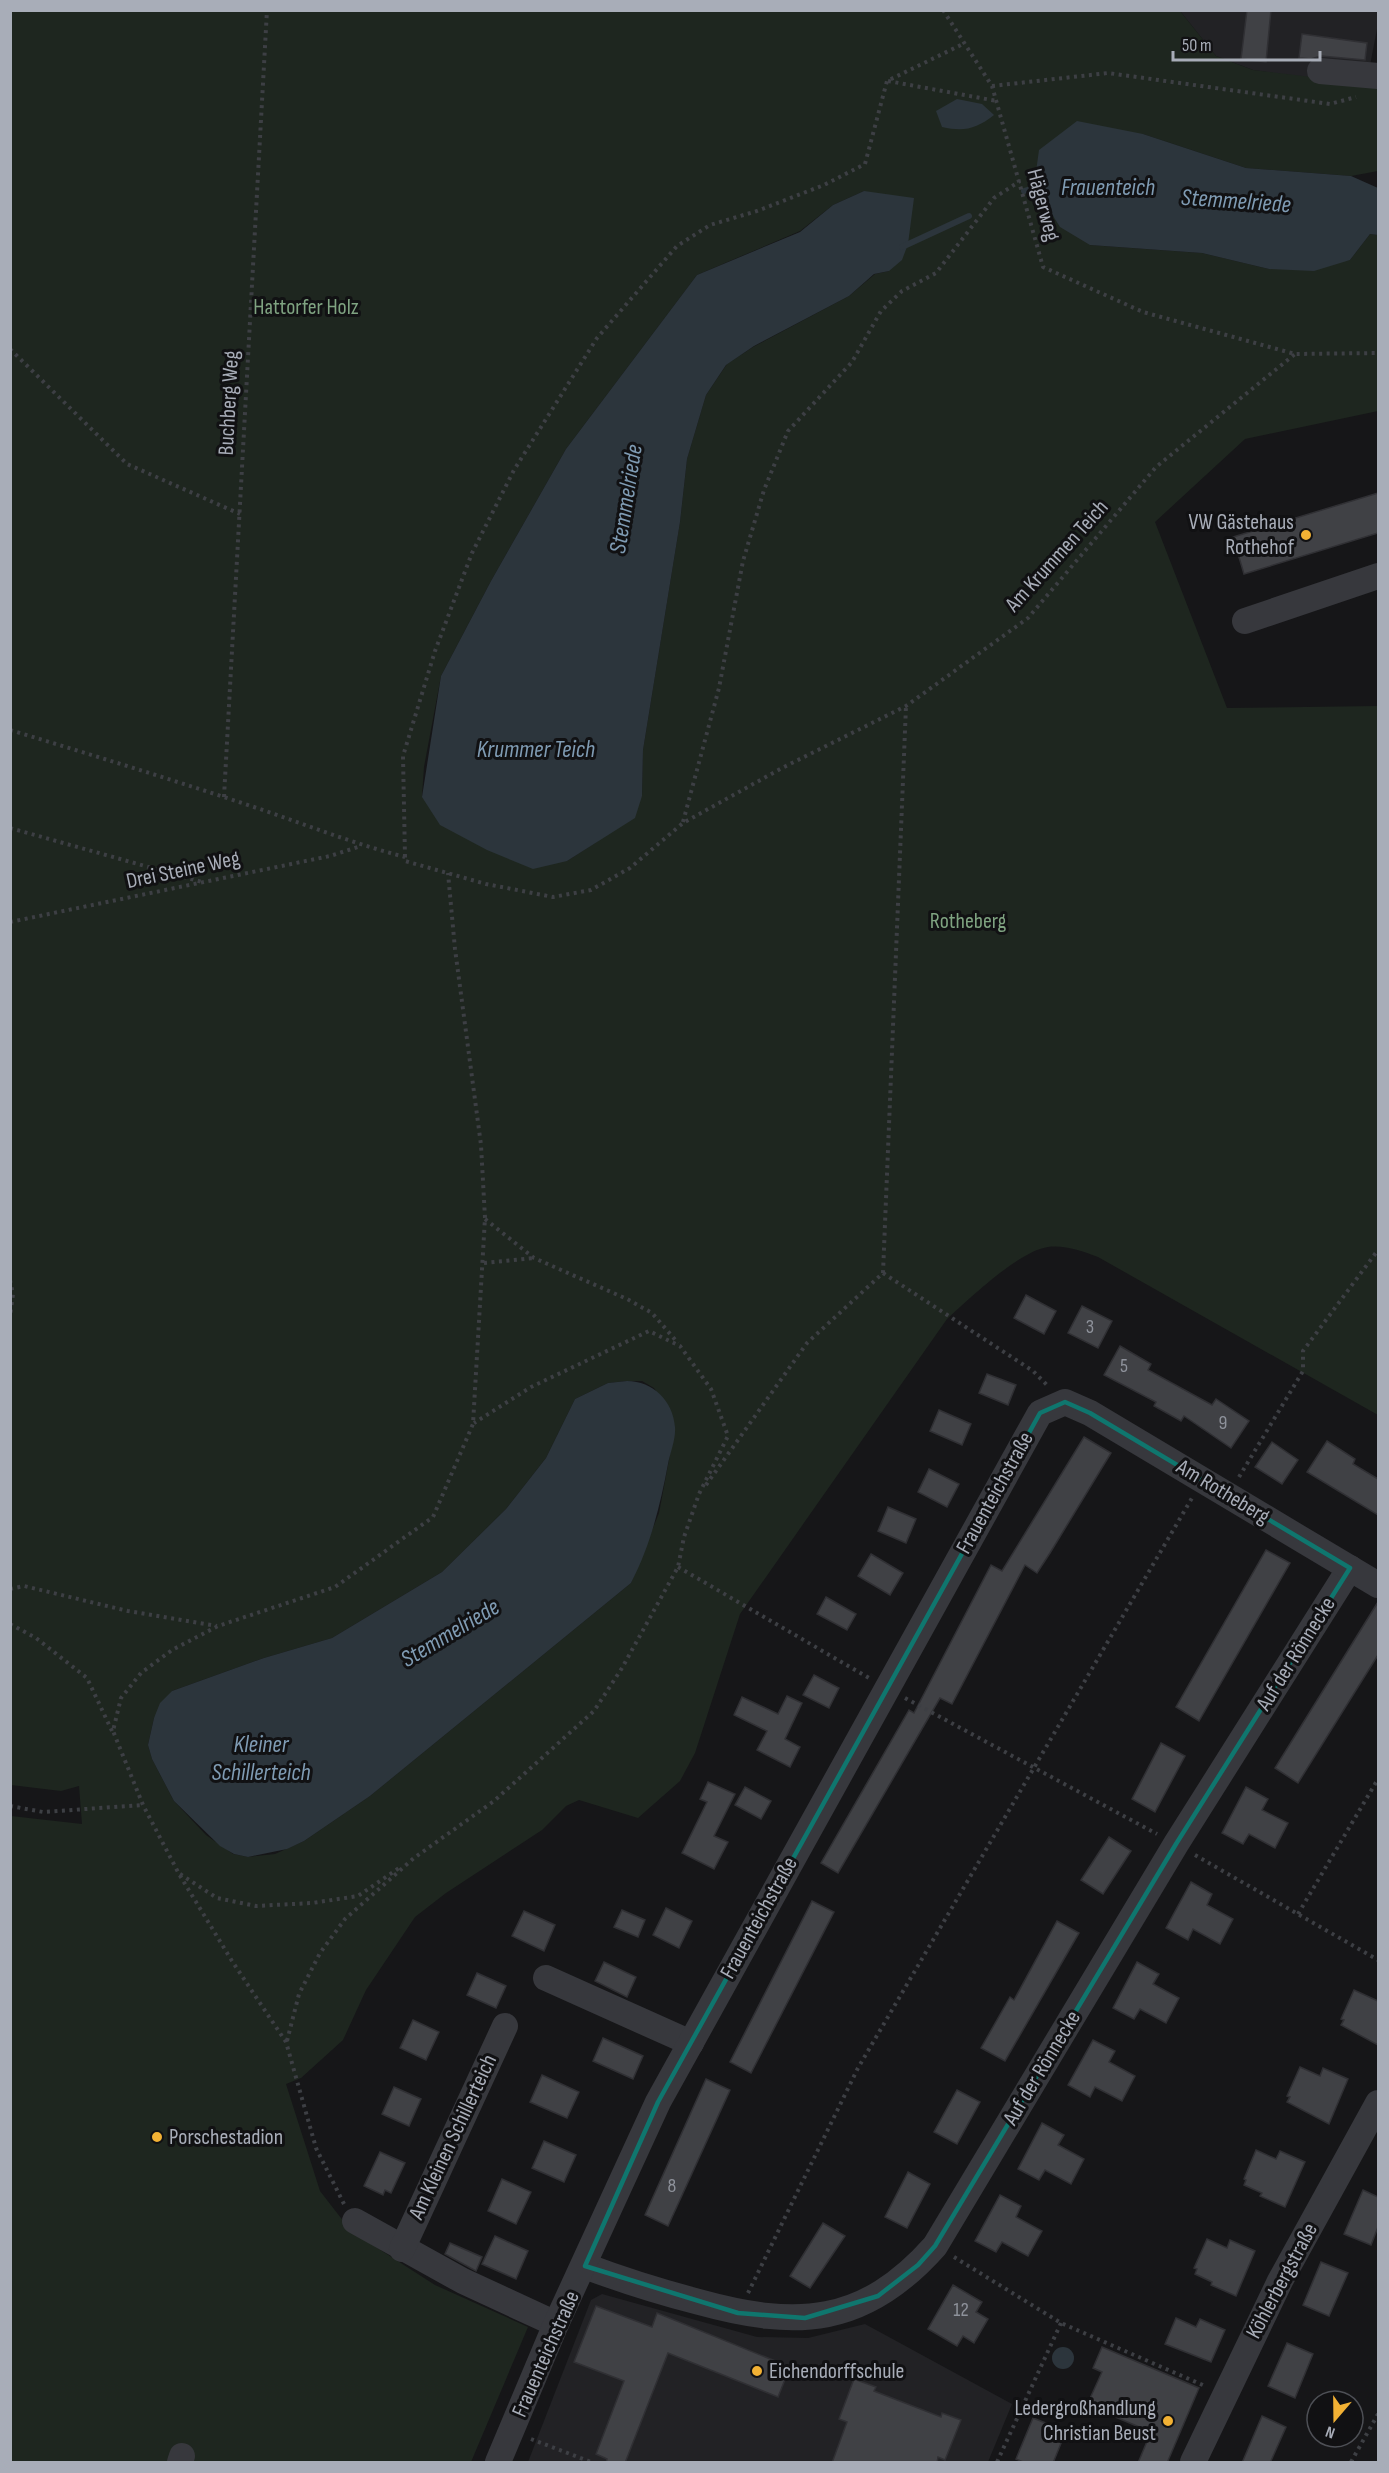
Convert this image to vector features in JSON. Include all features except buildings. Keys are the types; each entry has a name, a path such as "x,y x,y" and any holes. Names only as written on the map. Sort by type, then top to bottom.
{"street":[{"path":"1320,71 1378,76"},
{"path":"1245,621 1378,576"},
{"name":"Am Rotheberg","path":"1065,1402 1090,1413 1203,1479 1378,1585"},
{"name":"Frauenteichstraße","path":"498,2463 556,2324 585,2266 658,2102 1040,1413 1065,1402"},
{"name":"Auf der Rönnecke","path":"585,2266 738,2313 772,2318 805,2318 852,2307 878,2296 900,2280 935,2246 1176,1844 1350,1568"},
{"path":"546,1978 691,2043"},
{"name":"Am Kleinen Schillerteich","path":"402,2249 505,2026"},
{"name":"Köhlerbergstraße","path":"1193,2463 1223,2394 1280,2280 1378,2103"},
{"name":"Am Kleinen Schillerteich","path":"355,2221 463,2281 556,2324"}],"path":[{"name":"Buchberg Weg","path":"224,797 267,10"},
{"name":"Hägerweg","path":"943,10 992,86 998,100 1043,267 1143,312 1295,354"},
{"path":"405,857 404,756 435,651 472,553 514,470 597,338 677,246 710,225 757,211 824,185 865,164 887,81 965,43"},
{"path":"992,86 1108,73 1330,105 1359,97"},
{"path":"887,81 998,100"},
{"path":"683,823 719,688 743,561 764,490 788,431 852,362 881,310 902,291 936,273 993,198 1020,180"},
{"path":"10,349 127,464 240,514"},
{"path":"1295,354 1378,353"},
{"name":"Am Krummen Teich","path":"10,730 336,834 361,846 405,857 405,861 486,884 553,897 591,890 630,868 683,823 782,768 906,706 1028,618 1156,468 1295,354"},
{"path":"699,1494 807,1342 883,1273 906,706"},
{"path":"10,828 202,882"},
{"name":"Drei Steine Weg","path":"10,922 330,856 361,846"},
{"path":"113,1731 121,1698 141,1672 172,1650 218,1626 335,1587 433,1518 473,1424 485,1218 481,1145 455,949 448,873"},
{"path":"179,1874 218,1898 256,1906 312,1903 358,1896 494,1801 594,1711 622,1668 678,1567 684,1537 699,1494 728,1436 711,1389 680,1346 652,1313 627,1299 534,1258 485,1218"},
{"path":"1228,1495 1303,1371 1303,1351 1378,1250"},
{"path":"483,1263 534,1258"},
{"path":"883,1273 1033,1371 1065,1402"},
{"path":"10,1280 13,1294 10,1317"},
{"path":"473,1424 531,1387 649,1331 680,1346"},
{"path":"738,2313 858,2068 1203,1479"},
{"path":"678,1567 887,1688 1176,1844 1378,1960"},
{"path":"10,1589 24,1586 128,1611 218,1626"},
{"path":"10,1624 36,1638 87,1678 113,1731 143,1805 179,1874 232,1961 286,2042 315,2148 333,2186 355,2221"},
{"path":"1298,1914 1378,1779"},
{"path":"10,1806 43,1812 143,1805"},
{"path":"286,2042 299,1994 320,1953 345,1919 414,1858"},
{"path":"935,2246 1061,2323 1223,2394"},
{"path":"997,2463 1061,2323"},
{"path":"1351,2463 1378,2414"},
{"path":"512,2431 589,2462"}],"highlighted area":[{"path":"1065,1402 1090,1413 1350,1568 1176,1844 935,2246 918,2265 878,2296 805,2318 738,2313 585,2266 658,2102 1040,1413"}],"shaded area":[{"path":"1180,11 1378,11 1378,24 1366,86 1253,70 1216,56"},
{"name":"Eichendorffschule","path":"602,2294 757,2337 808,2338 865,2324 1012,2404 988,2462 528,2462 591,2300"}],"green space":[{"path":"11,11 1180,11 1216,56 1253,70 1378,85 1378,171 1351,176 1246,168 1143,134 1090,245 1202,253 1269,269 1350,260 1370,234 1378,235 1378,411 1245,439 1155,522 1227,708 1378,706 1378,1415 1098,1257 1061,1247 1036,1250 1009,1266 947,1319 740,1614 695,1753 680,1781 638,1818 579,1800 566,1806 542,1830 446,1893 415,1917 366,1990 343,2040 301,2078 286,2084 320,2191 351,2231 435,2285 528,2327 471,2462 11,2462 11,1816 82,1824 79,1786 61,1791 11,1785","holes":["864,191 889,271 875,274 849,296 753,347 727,364 706,395 687,459 680,522 643,750 642,796 598,841 567,861 422,796 424,767 441,676 491,581 566,449 697,275 800,231 833,205","642,1381 654,1388 671,1413 675,1428 659,1513 631,1583 370,1796 304,1841 275,1854 248,1857 233,1854 206,1835 174,1801 152,1759 148,1745 154,1718 172,1691 264,1658 332,1638 442,1572 506,1509 546,1458 575,1399 608,1383"]}],"water":[{"path":"957,99 982,104 994,115 969,128 942,127 936,111"},
{"name":"Frauenteich","path":"1077,121 1143,134 1246,168 1351,176 1378,188 1378,235 1370,234 1350,260 1314,271 1269,269 1202,253 1090,245 1060,227 1034,186 1039,150"},
{"name":"Krummer Teich","path":"864,191 914,198 908,244 902,260 889,271 874,274 849,296 754,346 726,365 706,395 687,459 680,522 643,750 642,796 635,818 567,861 533,869 487,850 440,825 422,797 441,676 491,581 566,449 697,275 800,232 833,205"},
{"name":"Kleiner Schillerteich","path":"627,1381 645,1385 660,1394 670,1409 675,1427 674,1441 654,1525 631,1583 370,1796 304,1841 287,1849 248,1857 234,1854 220,1846 174,1801 152,1759 148,1745 160,1703 172,1691 264,1658 332,1638 442,1572 506,1509 546,1458 575,1399 608,1383"},
{"path":"1063,2347 1071,2350 1074,2358 1071,2366 1063,2369 1055,2366 1052,2358 1055,2350"}],"waterway":[{"name":"Stemmelriede","path":"1024,191 1040,186"},
{"name":"Stemmelriede","path":"902,247 969,216"}],"place":[{"name":"VW Gästehaus Rothehof","path":"1306,535"},
{"name":"Porschestadion","path":"157,2137"},
{"name":"Eichendorffschule","path":"757,2371"},
{"name":"Ledergroßhandlung Christian Beust","path":"1168,2421"}],"park label":[{"name":"Hattorfer Holz","path":"306,307"},
{"name":"Rotheberg","path":"968,921"}]}
